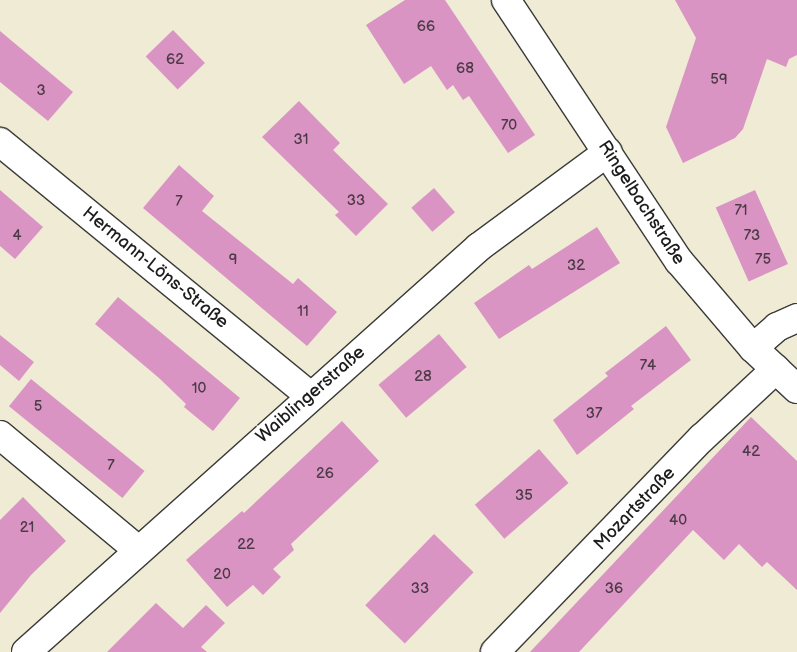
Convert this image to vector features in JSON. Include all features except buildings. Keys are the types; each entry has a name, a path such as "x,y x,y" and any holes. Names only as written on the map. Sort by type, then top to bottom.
{"street":[{"name":"Ringelbachstraße","path":"506,0 679,261 752,348 797,389"},
{"name":"Hermann-Löns-Straße","path":"0,142 309,395"},
{"name":"Waiblingerstraße","path":"26,652 137,549 309,395 501,228 608,152"},
{"path":"752,348 777,327 797,318"},
{"name":"Mozartstraße","path":"495,652 702,438 776,369"},
{"path":"0,435 137,549"}]}
